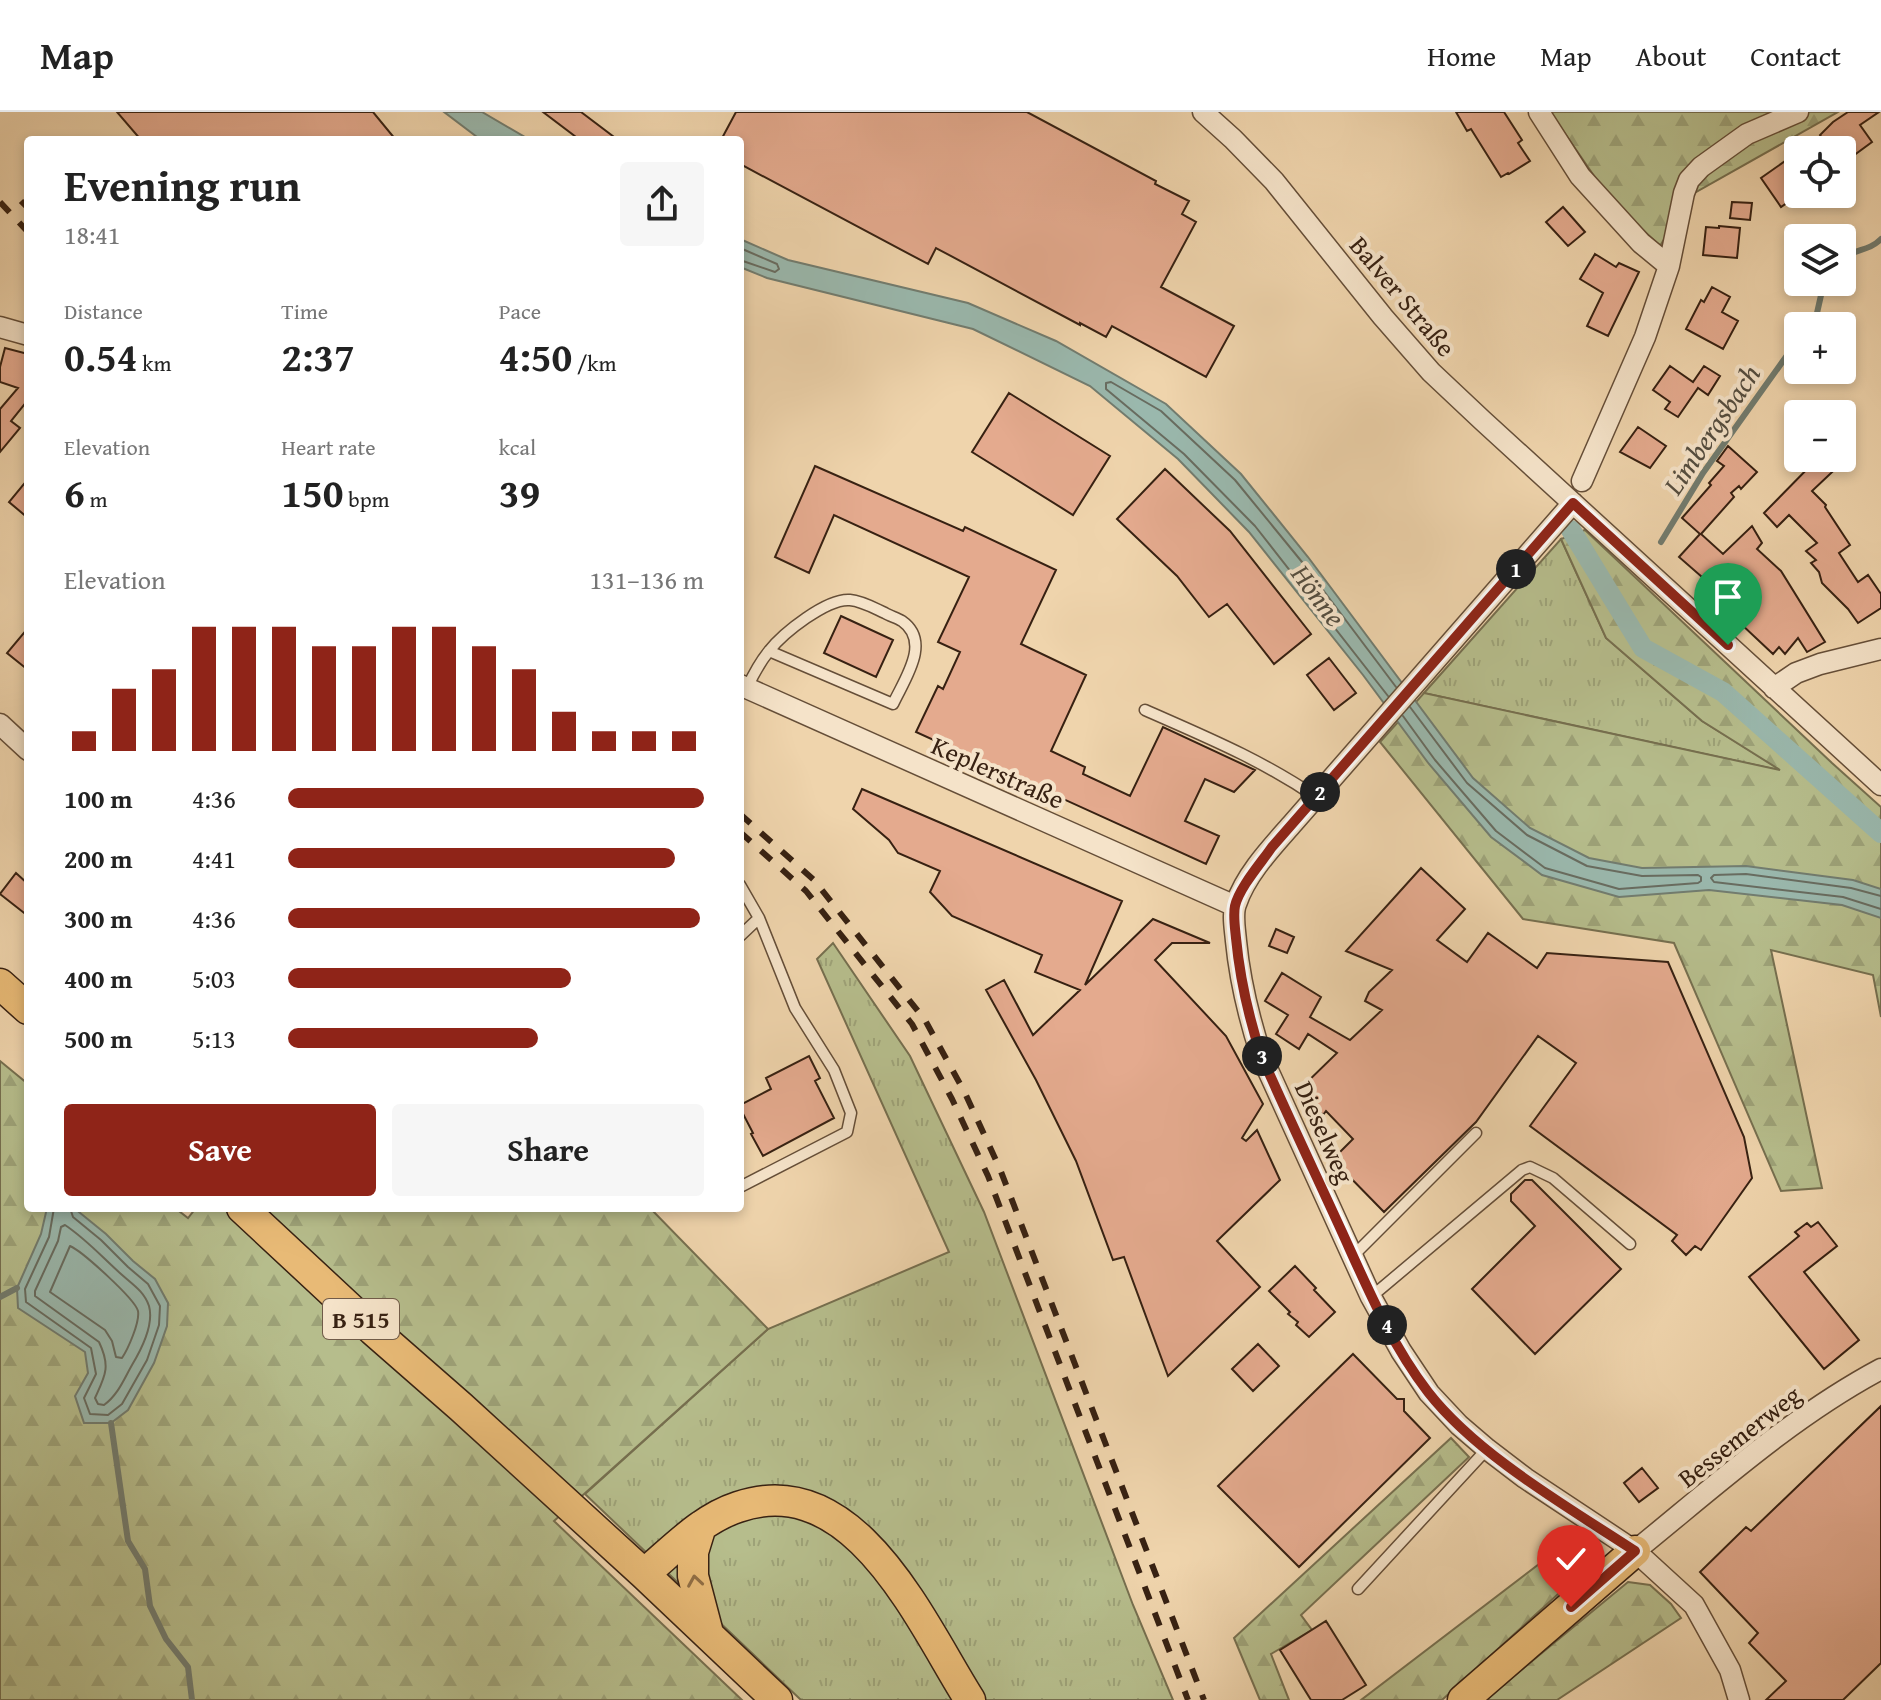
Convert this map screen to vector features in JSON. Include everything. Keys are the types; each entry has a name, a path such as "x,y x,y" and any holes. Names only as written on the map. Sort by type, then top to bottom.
{"main road":[{"path":"0,984 24,1005"},
{"name":"B 515","path":"246,1212 644,1574 777,1700"},
{"path":"644,1574 701,1526 737,1507 779,1501 804,1505 825,1513 869,1546 913,1606 970,1700"},
{"path":"701,1526 693,1552 693,1576 708,1635"},
{"path":"1463,1700 1635,1551"}],"street":[{"name":"Balver Straße","path":"1203,112 1274,181 1431,372 1881,785"},
{"path":"1539,112 1580,176 1641,243 1669,266"},
{"path":"1582,481 1645,337 1669,266 1689,180 1762,118 1798,112"},
{"path":"0,327 24,334"},
{"path":"1235,906 1248,880 1272,847 1573,503"},
{"path":"1774,688 1796,673 1820,664 1881,649"},
{"name":"Keplerstraße","path":"744,686 1235,906"},
{"path":"0,724 24,746"},
{"name":"Dieselweg","path":"1235,906 1241,985 1252,1028 1371,1297 1401,1351 1429,1393 1459,1425 1525,1478 1635,1551 1694,1605 1730,1670 1739,1700"},
{"name":"Bessemerweg","path":"1635,1551 1810,1411 1881,1369"}],"lane":[{"path":"744,685 769,651 781,637 833,602 860,602 902,621 912,631 916,644 914,660 893,704 769,651"},
{"path":"1145,710 1243,753 1316,797"},
{"path":"744,892 759,918 795,1008 834,1070 851,1113 847,1132 744,1185"},
{"path":"744,932 759,918"},
{"path":"1353,1256 1476,1133"},
{"path":"1371,1297 1522,1170 1530,1167 1553,1178 1630,1244"},
{"path":"1358,1589 1487,1449"}],"green space":[{"path":"1550,112 1838,112 1795,136 1784,136 1784,142 1691,195 1660,246 1610,199"},
{"path":"1585,530 1881,807 1881,1017 1873,975 1771,950 1822,1188 1781,1191 1674,943 1523,919 1380,742 1424,693 1780,770 1702,721 1606,638 1561,539"},
{"path":"1561,539 1606,638 1702,721 1783,771 1424,693"},
{"path":"833,943 910,1056 984,1212 1133,1605 1173,1700 801,1700 585,1494 768,1329 949,1252 817,959"},
{"path":"0,1061 24,1081 24,1212 180,1212 188,1218 193,1212 654,1212 768,1329 554,1521 742,1700 0,1700"},
{"path":"1451,1438 1469,1457 1301,1615 1312,1630 1271,1654 1289,1700 1260,1700 1234,1638"},
{"path":"1577,1535 1584,1554 1580,1574 1442,1700 1361,1700"},
{"path":"1628,1582 1650,1585 1681,1618 1557,1700 1485,1700"}],"water":[{"path":"444,112 482,112 523,136 476,136"},
{"name":"Hönne","path":"744,241 788,260 968,303 1056,341 1166,404 1241,474 1308,557 1473,778 1530,828 1589,858 1642,868 1746,866 1853,880 1881,889 1881,918 1842,905 1709,890 1619,897 1542,875 1491,837 1429,764 1363,675 1249,532 1178,459 1090,386 973,329 767,278 744,269"},
{"path":"46,1212 79,1212 155,1279 168,1303 167,1326 154,1363 128,1410 111,1423 84,1423 75,1396 88,1373 85,1352 18,1308 17,1288 41,1234"}],"building":[{"path":"117,112 373,112 393,136 138,136"},
{"path":"543,112 581,112 613,136 575,136"},
{"path":"736,112 1027,112 1189,201 1182,214 1196,222 1161,287 1234,326 1206,377 1112,326 1106,337 1080,325 936,248 928,264 744,166 744,136 723,136"},
{"path":"1456,112 1504,112 1522,140 1518,143 1530,161 1501,177 1471,129 1467,131"},
{"path":"1848,112 1879,112 1860,125 1872,142 1856,154 1856,136 1820,135"},
{"path":"1784,162 1784,205 1781,207 1761,178"},
{"path":"1732,202 1752,203 1750,220 1730,218"},
{"path":"1563,207 1585,232 1568,246 1546,222"},
{"path":"1706,227 1740,228 1737,258 1703,255"},
{"path":"1595,254 1616,267 1619,263 1639,272 1608,336 1587,326 1603,293 1580,279"},
{"path":"1712,287 1730,297 1722,312 1738,321 1723,349 1686,329 1701,300 1704,302"},
{"path":"5,348 24,353 24,405 11,421 20,428 0,452 0,409 18,388 0,382"},
{"path":"1670,366 1693,382 1704,366 1720,376 1708,395 1698,388 1678,417 1665,409 1670,402 1653,390"},
{"path":"1009,393 1110,456 1073,515 972,452"},
{"path":"1638,427 1666,446 1650,468 1620,452"},
{"path":"1728,446 1757,472 1741,489 1739,486 1731,493 1734,497 1701,534 1723,554 1752,526 1762,543 1757,549 1781,571 1825,642 1807,652 1798,638 1785,654 1779,647 1773,654 1741,624 1747,617 1707,582 1703,582 1702,577 1679,557 1700,534 1682,518 1724,466 1717,461"},
{"path":"815,466 963,531 965,527 1056,570 1021,644 1086,675 1051,751 1085,767 1083,774 1130,796 1163,727 1255,770 1234,792 1205,779 1185,821 1219,836 1206,864 916,732 938,686 943,689 960,652 938,642 969,577 834,515 809,573 775,557"},
{"path":"1165,469 1230,531 1311,634 1274,664 1227,604 1209,617 1177,576 1117,519"},
{"path":"1804,472 1832,472 1812,491 1826,505 1850,545 1839,553 1858,582 1868,575 1881,594 1881,608 1858,623 1822,583 1819,572 1811,563 1816,560 1806,551 1817,543 1789,515 1777,527 1764,513"},
{"path":"24,484 24,515 9,502"},
{"path":"841,616 893,640 876,677 824,653"},
{"path":"24,633 24,667 7,653"},
{"path":"1329,658 1356,693 1334,710 1307,675"},
{"path":"862,789 1122,901 1085,985 1153,919 1210,943 1172,943 1155,960 1226,1036 1263,1104 1242,1138 1246,1141 1257,1130 1280,1180 1217,1241 1260,1287 1168,1376 1124,1257 1113,1260 1076,1161 986,990 1004,980 1033,1035 1080,990 1035,972 1042,955 952,916 930,892 940,871 898,853 889,840 853,809"},
{"path":"1421,868 1465,909 1437,940 1467,962 1488,933 1537,968 1547,953 1668,962 1744,1137 1752,1178 1701,1250 1695,1246 1686,1255 1672,1241 1677,1235 1530,1126 1576,1063 1538,1036 1476,1122 1384,1212 1337,1164 1339,1162 1334,1158 1353,1139 1326,1111 1323,1115 1299,1090 1337,1053 1308,1034 1299,1049 1276,1034 1288,1015 1265,1001 1282,973 1321,997 1310,1017 1350,1040 1382,1010 1365,1001 1369,992 1392,970 1346,951"},
{"path":"16,873 24,880 24,913 0,894"},
{"path":"1276,929 1294,937 1287,953 1269,946"},
{"path":"809,1056 820,1078 815,1081 834,1118 763,1156 744,1116 744,1103 771,1089 766,1078"},
{"path":"1525,1180 1532,1180 1621,1269 1535,1354 1472,1289 1535,1226 1511,1201 1511,1194"},
{"path":"1818,1222 1837,1246 1804,1272 1859,1340 1824,1369 1749,1277 1799,1236 1795,1232 1807,1223 1811,1227"},
{"path":"1295,1266 1335,1312 1309,1337 1269,1291"},
{"path":"1258,1344 1279,1366 1253,1391 1232,1369"},
{"path":"1353,1354 1397,1399 1404,1399 1404,1411 1430,1438 1299,1567 1218,1486"},
{"path":"1881,1406 1881,1663 1843,1700 1766,1700 1786,1681 1749,1643 1758,1633 1700,1572 1746,1527 1751,1531"},
{"path":"1642,1468 1658,1488 1639,1502 1624,1483"},
{"path":"1326,1621 1366,1685 1342,1700 1311,1700 1280,1650"}],"waterway":[{"name":"Limbergsbach","path":"1856,252 1881,239"},
{"name":"Limbergsbach","path":"1817,312 1821,296"},
{"name":"Limbergsbach","path":"1661,542 1703,473 1784,360"},
{"path":"1571,530 1643,648 1723,692 1881,833"},
{"path":"0,1297 17,1288"},
{"path":"111,1423 128,1541 145,1569 150,1606 166,1639 188,1667 192,1700"}],"railway":[{"path":"21,201 24,204"},
{"path":"0,202 24,228"},
{"path":"744,818 814,880 925,1020 965,1093 1000,1169 1204,1700"},
{"path":"744,836 806,891 912,1024 952,1099 988,1176 1188,1700"}],"route":[{"path":"1571,1607 1635,1551 1487,1449 1429,1393 1401,1351 1371,1297 1261,1055 1241,985 1235,906 1248,880 1272,847 1573,503 1728,645"}]}
